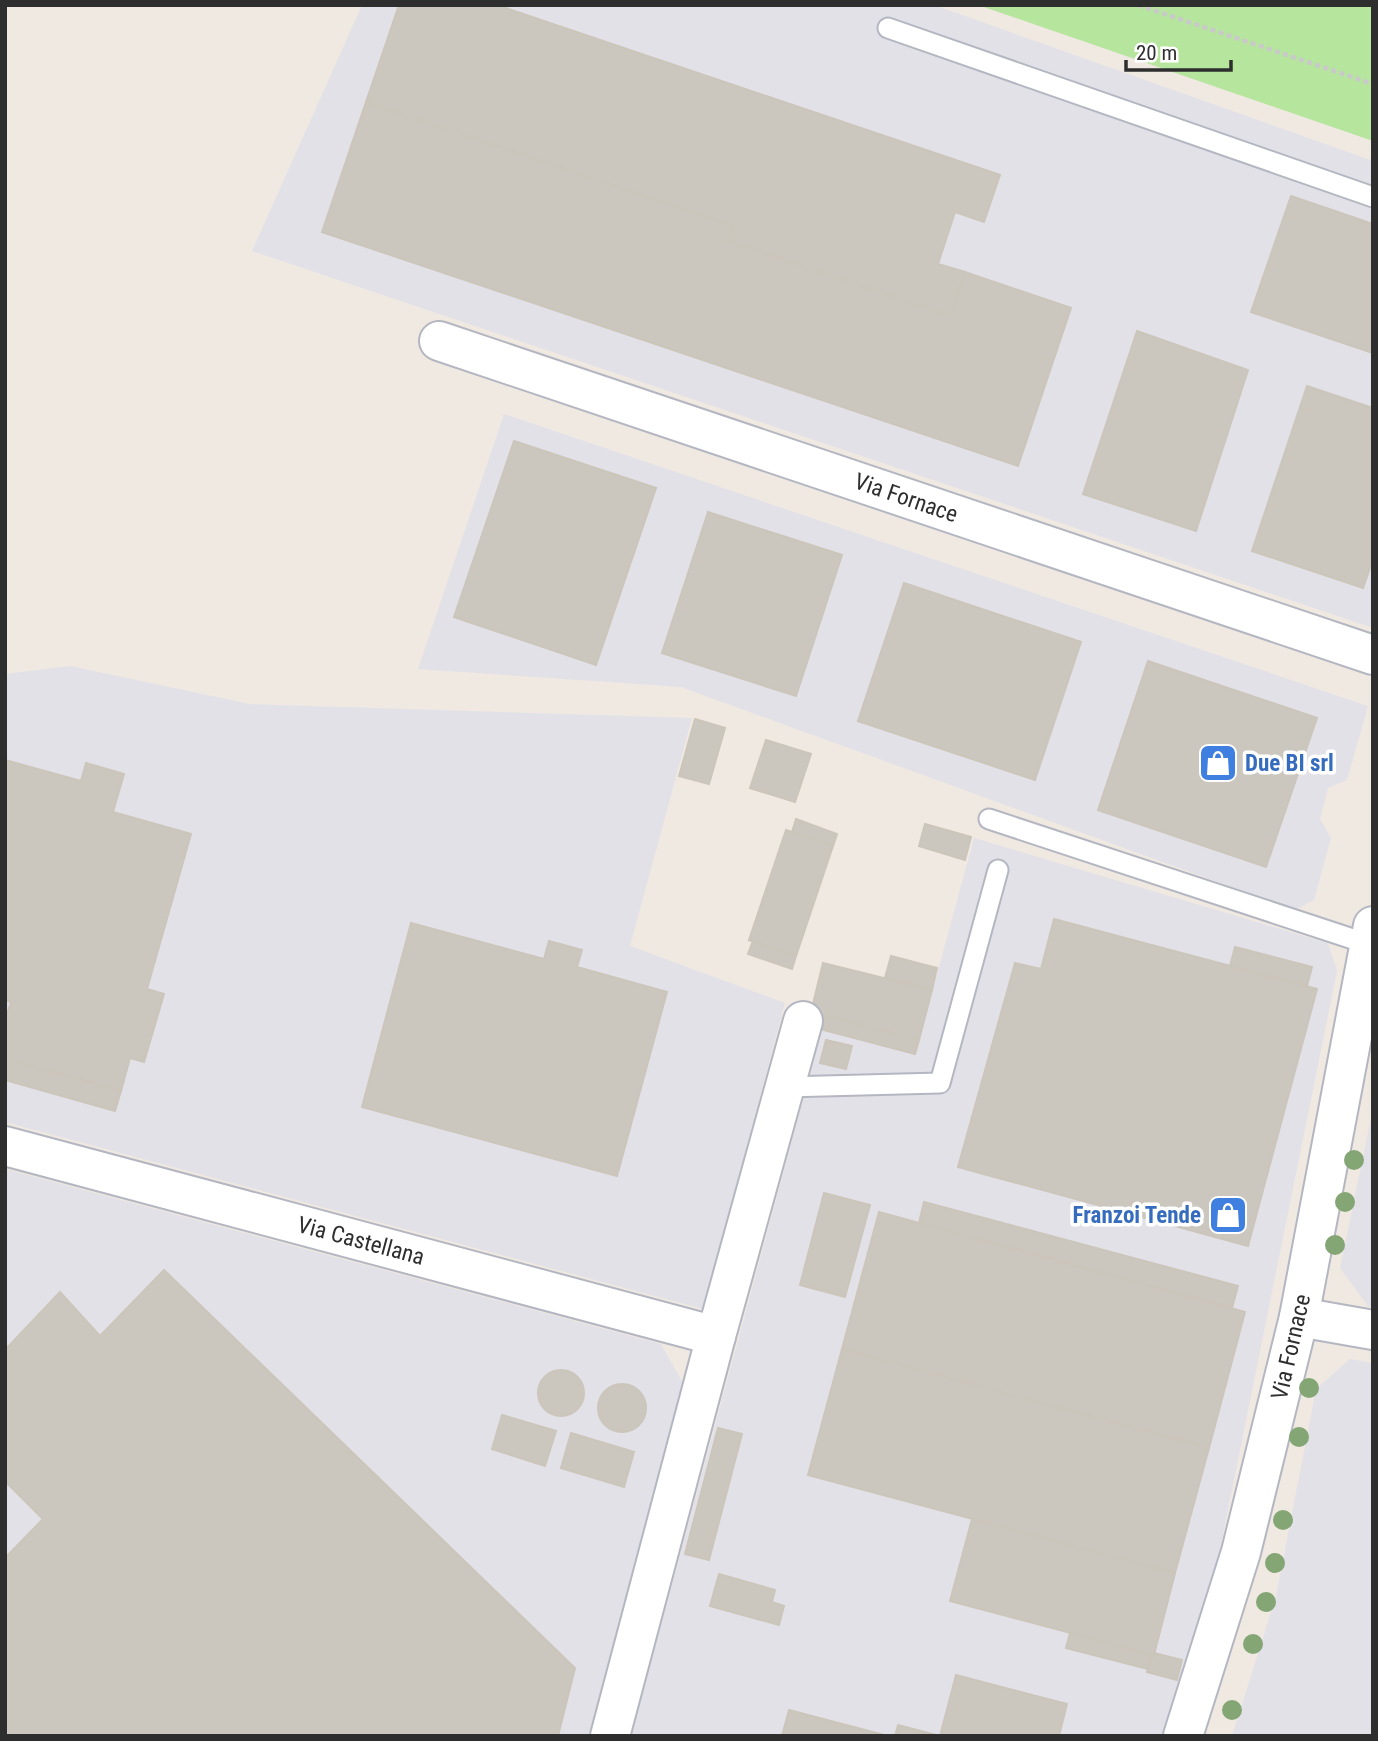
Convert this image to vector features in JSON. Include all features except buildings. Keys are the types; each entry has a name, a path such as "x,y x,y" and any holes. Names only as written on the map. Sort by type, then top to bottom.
{"street":[{"name":"Via Fornace","path":"439,341 1373,655"},
{"name":"Via Fornace","path":"1182,1736 1241,1552 1299,1317 1370,943"},
{"path":"610,1736 803,1021"},
{"name":"Via Castellana","path":"5,1146 716,1336"},
{"path":"1299,1317 1373,1330"}],"lane":[{"path":"888,28 1373,197"},
{"name":"Via Fornace","path":"989,819 1370,943"},
{"path":"785,1087 940,1083 998,870"}],"path":[{"path":"1138,5 1373,84"}],"shaded area":[{"path":"362,5 934,5 1373,161 1373,628 252,251"},
{"path":"504,414 1368,706 1347,780 1328,788 1320,819 1331,838 1314,900 1295,910 681,687 418,669"},
{"path":"70,666 250,704 692,718 630,946 785,1003 703,1309 5,1122 5,674"},
{"path":"974,838 1328,943 1337,971 1217,1564 1165,1736 631,1736 822,1030 915,1055"},
{"path":"1373,1109 1373,1307 1368,1306 1340,1268"},
{"path":"5,1169 661,1344 683,1383 588,1736 5,1736"},
{"path":"1350,1359 1373,1363 1373,1736 1232,1736 1276,1596 1316,1389"}],"green space":[{"path":"978,5 1373,5 1373,141"}],"place":[{"name":"Due BI srl","path":"1218,763"},
{"name":"Franzoi Tende","path":"1228,1215"}]}
